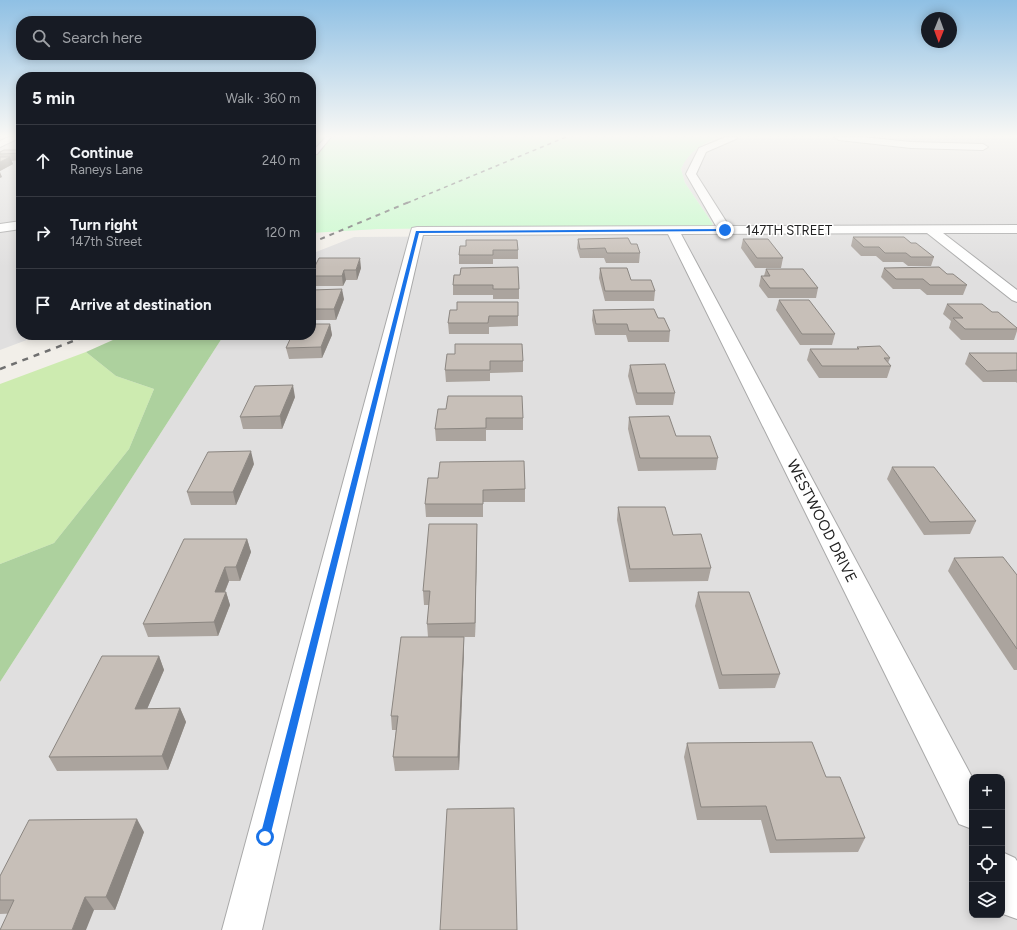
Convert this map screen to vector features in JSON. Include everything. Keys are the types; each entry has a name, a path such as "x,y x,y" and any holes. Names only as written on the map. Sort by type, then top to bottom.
{"street":[{"path":"695,180 725,230"},
{"path":"0,228 16,226"},
{"path":"930,229 1017,297"},
{"name":"147TH STREET","path":"242,930 417,232 1017,229"},
{"name":"WESTWOOD DRIVE","path":"672,230 971,810"},
{"path":"1005,876 1017,900"}],"shaded area":[{"path":"0,180 16,180 16,340 27,340 0,350"},
{"path":"684,180 1017,180 1017,227 711,226 713,224"},
{"path":"1017,233 1017,930 0,930 0,682 221,340 316,340 316,252 354,237"}],"green space":[{"path":"316,180 684,180 713,224 711,226 378,229 316,233"},
{"path":"113,340 221,340 0,682 0,564 54,543 129,449 154,389 116,376 86,352"},
{"path":"86,352 116,376 154,389 129,449 54,543 0,564 0,384"}],"building":[{"path":"853,237 904,237 911,243 916,243 934,257 911,257 906,253 885,253 879,247 864,247"},
{"path":"628,238 631,244 637,244 640,253 607,253 605,248 580,249 578,239"},
{"path":"743,239 768,239 783,258 757,258"},
{"path":"466,240 517,240 518,250 493,250 493,255 459,255 460,246 466,246"},
{"path":"319,258 360,258 356,270 344,270 342,276 316,276 316,264"},
{"path":"518,267 519,289 493,289 493,285 453,285 454,275 460,275 461,268"},
{"path":"939,267 947,274 953,274 967,285 930,285 923,279 896,279 884,268"},
{"path":"600,268 627,268 631,280 651,280 655,291 605,291"},
{"path":"766,269 803,269 818,288 770,288 761,276 770,276"},
{"path":"342,289 334,309 316,309 316,290"},
{"path":"779,300 809,300 835,334 802,334"},
{"path":"457,302 518,302 518,316 489,316 488,323 448,323 450,310 457,310"},
{"path":"947,304 982,304 992,312 998,312 1017,329 965,329 953,318 963,318"},
{"path":"654,309 658,318 664,318 670,331 629,331 627,324 596,324 593,310"},
{"path":"316,324 330,324 321,347 286,348 290,340 316,340"},
{"path":"455,344 522,344 523,361 490,361 490,370 445,370 447,354 455,354"},
{"path":"880,346 890,358 884,358 891,366 822,366 810,349 859,349 857,347"},
{"path":"969,353 1017,353 1017,370 987,371"},
{"path":"665,364 675,393 637,393 630,365"},
{"path":"293,385 280,416 240,417 255,386"},
{"path":"448,396 522,396 523,418 486,418 486,428 435,429 438,409 446,409"},
{"path":"669,416 676,436 710,436 718,458 640,458 629,417"},
{"path":"251,451 233,492 187,492 208,452"},
{"path":"524,461 525,489 483,490 483,504 425,504 428,478 438,478 440,462"},
{"path":"892,467 934,467 976,521 930,522"},
{"path":"618,507 665,507 673,535 701,534 711,568 630,569"},
{"path":"429,524 477,524 475,623 427,624 430,591 423,591"},
{"path":"184,539 247,539 236,567 225,567 215,592 226,592 214,622 143,624"},
{"path":"1003,557 1017,575 1017,649 954,558"},
{"path":"698,592 749,592 780,674 722,675"},
{"path":"401,637 464,637 458,757 393,757 398,716 391,716"},
{"path":"102,656 159,656 135,709 180,708 162,756 49,757"},
{"path":"812,742 826,777 840,777 865,838 776,840 766,806 701,807 687,743"},
{"path":"514,808 517,930 440,930 447,809"},
{"path":"137,819 106,897 85,897 72,930 0,930 14,900 0,900 0,876 29,820"}],"railway":[{"path":"407,203 461,180"},
{"path":"316,241 409,202"},
{"path":"0,369 76,340"}],"route":[{"path":"265,837 417,232 725,230"}]}
